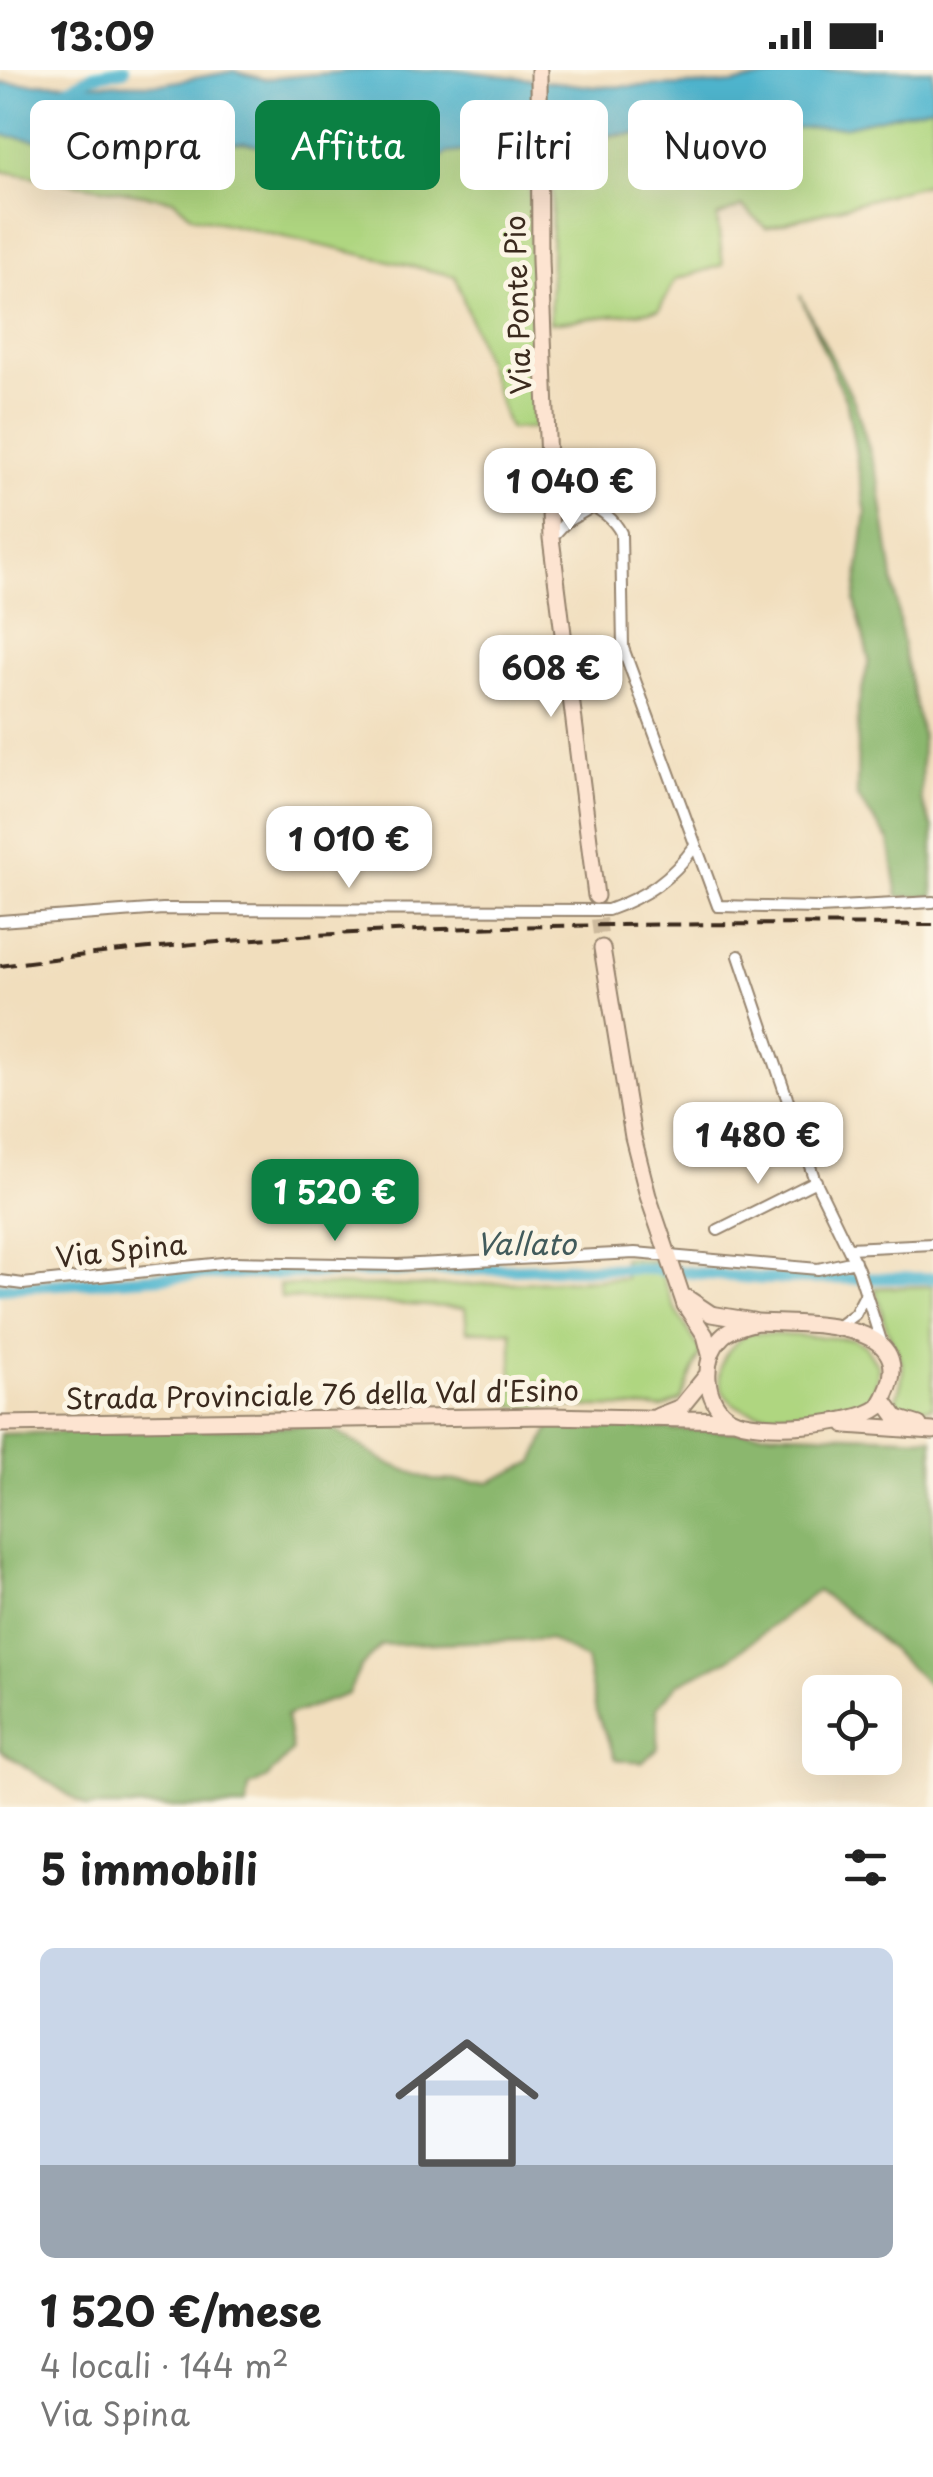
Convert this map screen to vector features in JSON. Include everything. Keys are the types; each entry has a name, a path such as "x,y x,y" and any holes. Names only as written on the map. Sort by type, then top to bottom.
{"main road":[{"name":"Via Ponte Pio","path":"539,70 540,260 551,538 596,896"},
{"path":"602,948 633,1137 668,1259 706,1335 710,1354 707,1375 715,1406 732,1420"},
{"path":"679,1287 710,1314 757,1322 840,1325 859,1330 882,1346 890,1368 884,1400 872,1413 842,1424"},
{"path":"710,1354 722,1336 757,1322"},
{"name":"Strada Provinciale 76 della Val d'Esino","path":"645,1419 681,1407 707,1375"},
{"name":"Strada Provinciale 76 della Val d'Esino","path":"884,1400 897,1418 933,1429"},
{"name":"Strada Provinciale 76 della Val d'Esino","path":"0,1424 452,1417 732,1420 933,1429"}],"street":[{"path":"548,456 570,496"},
{"path":"549,506 560,496 570,496 616,522 622,533 623,648 718,906 819,908 933,902"},
{"path":"549,506 571,513 593,508"},
{"path":"551,538 566,522 593,508"},
{"path":"0,921 164,909 608,910 642,898 675,873 696,846"},
{"path":"739,956 816,1181 856,1265 882,1346"},
{"path":"718,1230 816,1181"},
{"path":"849,1248 933,1244"},
{"name":"Via Spina","path":"0,1281 23,1284 232,1262 398,1266 636,1253 818,1270 856,1265"},
{"path":"840,1325 855,1314 865,1290"}],"green space":[{"path":"933,106 933,182 766,228 742,206 717,217 723,265 676,279 659,310 550,323 552,190 608,190 608,137 628,135 628,190 803,190 803,127 846,126"},
{"path":"0,135 30,139 30,176 0,171"},
{"path":"244,142 255,145 255,190 440,190 440,158 460,152 460,190 530,190 534,428 509,429 455,276 192,216 174,200 114,190 235,190 235,143"},
{"path":"800,295 855,403 879,482 904,654 922,736 921,799 933,829 933,896 898,897 889,840 857,797 858,707 869,660 855,601 866,513 847,403"},
{"path":"623,1258 656,1261 675,1309 701,1351 681,1400 662,1408 512,1406 512,1331 467,1331 465,1308 281,1298 279,1285 439,1286 625,1278"},
{"path":"933,1286 933,1407 902,1409 896,1399 902,1362 875,1288"},
{"path":"750,1333 853,1339 865,1346 878,1366 872,1394 864,1402 841,1411 764,1413 738,1406 727,1398 720,1375 728,1352"},
{"path":"327,1425 387,1463 432,1480 490,1482 534,1462 551,1425 933,1438 933,1689 855,1617 817,1591 729,1659 679,1683 657,1707 658,1748 642,1763 616,1759 596,1712 586,1660 549,1639 381,1645 360,1668 348,1694 286,1716 292,1751 267,1778 249,1787 247,1807 87,1807 0,1750 0,1434"}],"water":[{"path":"361,70 458,70 595,87 733,84 804,70 933,70 933,106 846,126 803,128 803,100 628,100 628,134 608,135 608,100 460,100 460,152 440,158 440,100 255,100 255,145 235,143 235,100 30,100 30,139 0,135 0,83 162,84 234,71 264,79"}],"waterway":[{"path":"66,90 92,76 124,70"},
{"name":"Vallato","path":"0,1288 195,1275 567,1268 651,1269 763,1279 933,1278"}],"tunnel":[{"path":"596,896 602,948"}],"railway":[{"path":"0,966 116,952 349,933 582,925 933,925"}]}
